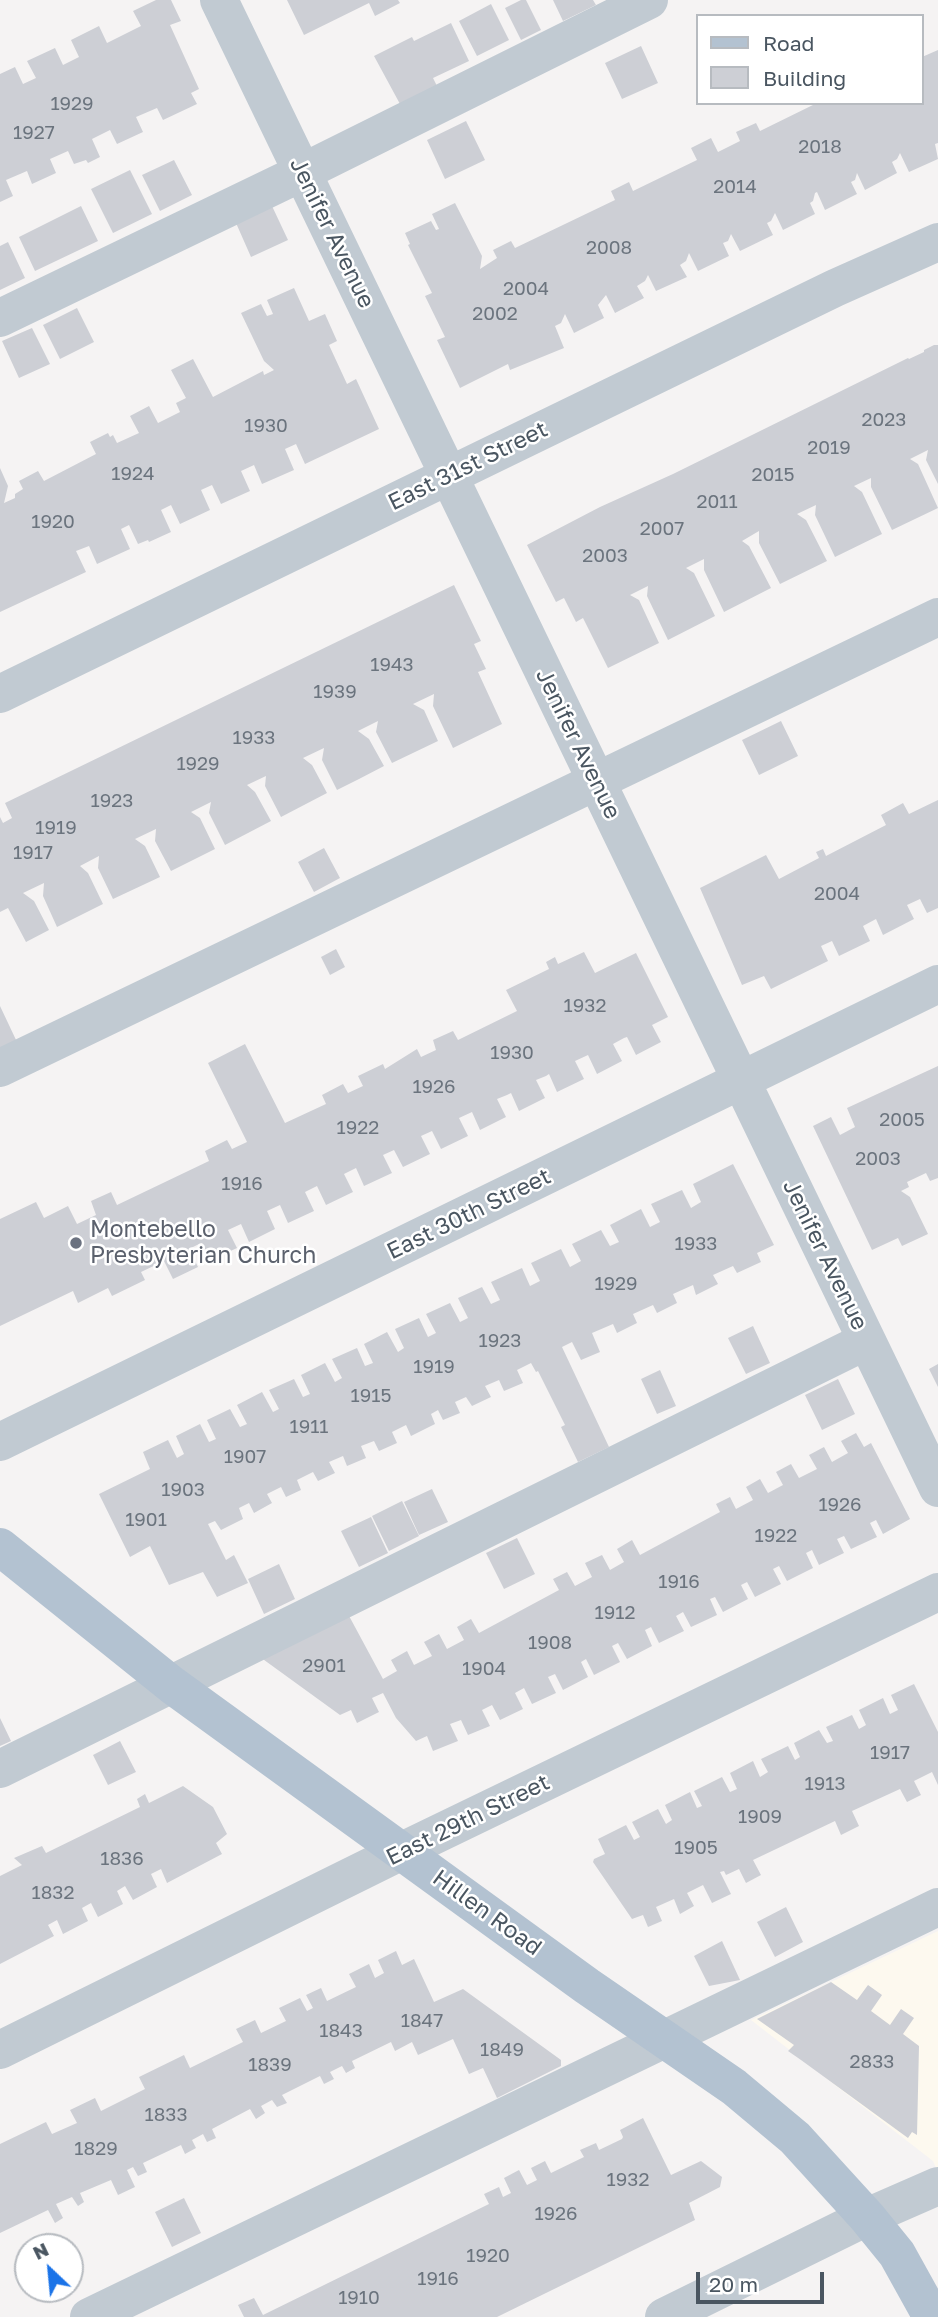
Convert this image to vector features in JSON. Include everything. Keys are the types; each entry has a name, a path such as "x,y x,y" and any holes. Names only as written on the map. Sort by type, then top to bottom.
{"main road":[{"name":"Hillen Road","path":"0,1547 172,1685 734,2087 795,2138 867,2217 897,2254 932,2317"}],"street":[{"name":"Jenifer Avenue","path":"219,0 938,1488"},
{"path":"0,318 303,172 649,0"},
{"name":"East 31st Street","path":"0,694 822,294 938,242"},
{"path":"0,1069 938,617"},
{"name":"East 30th Street","path":"0,1442 938,984"},
{"path":"0,1769 866,1340"},
{"name":"East 29th Street","path":"0,2050 938,1592"},
{"path":"89,2317 938,1907"},
{"path":"664,2317 867,2217 938,2186"}],"shaded area":[{"path":"938,1931 938,2172 933,2161 751,2020"}],"building":[{"path":"156,0 171,0 181,21 170,25 199,89 191,93 197,104 163,120 157,108 136,117 143,132 117,144 110,130 92,139 100,157 88,163 86,160 74,164 68,151 50,159 56,173 32,184 27,171 6,180 13,196 0,202 0,74 15,67 23,84 36,78 27,61 55,48 63,65 79,57 71,40 99,26 107,43 141,26 133,11"},
{"path":"287,0 398,0 400,3 375,16 369,3 304,35"},
{"path":"526,0 541,30 521,40 505,8"},
{"path":"553,0 593,0 596,5 563,21"},
{"path":"491,4 509,40 477,56 459,21"},
{"path":"451,23 469,61 433,78 437,86 400,104 374,56 412,37 414,41"},
{"path":"641,46 658,83 622,99 605,63"},
{"path":"938,50 938,143 935,144 938,159 909,172 900,153 892,162 897,173 865,190 857,173 855,180 851,182 857,194 825,210 817,192 810,203 815,214 783,230 775,213 767,223 773,235 740,251 731,234 728,241 723,243 729,256 698,271 689,253 686,261 680,265 687,277 656,291 648,275 645,281 637,286 644,298 615,313 606,295 598,305 604,318 574,333 565,314 561,323 555,326 564,348 510,370 508,364 460,388 437,340 445,337 425,296 432,293 408,245 410,244 405,233 431,221 436,230 439,229 432,214 455,203 482,256 480,269 497,258 493,250 511,241 515,248 615,200 611,191 629,182 633,191 697,160 691,148 711,138 718,152 740,141 736,132 756,123 760,131 813,105 924,105 924,56"},
{"path":"466,121 485,160 445,179 427,140"},
{"path":"174,160 192,195 160,211 142,175"},
{"path":"130,170 152,214 113,233 91,189"},
{"path":"81,206 98,241 35,271 19,237"},
{"path":"272,206 288,240 251,257 236,223"},
{"path":"8,242 25,278 0,290 0,246"},
{"path":"294,288 309,321 325,314 337,341 329,345 347,384 356,379 379,429 305,464 296,444 285,449 294,470 262,484 254,465 241,471 250,491 221,504 212,485 201,490 210,510 180,524 171,505 161,510 171,532 149,542 148,540 138,544 129,525 121,529 130,549 97,564 89,546 76,551 86,572 0,612 0,468 8,486 4,503 15,498 15,494 23,489 19,481 38,471 44,481 96,454 90,442 108,433 110,437 113,435 117,443 139,433 130,416 149,406 158,423 180,412 176,403 186,398 171,370 193,359 213,397 263,371 264,375 274,370 264,361 241,313 261,304 267,316 273,314 267,300"},
{"path":"77,308 94,342 60,359 43,325"},
{"path":"32,328 50,364 19,378 2,341"},
{"path":"938,345 938,484 926,460 928,450 910,459 918,464 938,508 892,530 871,487 871,478 854,486 862,492 882,534 835,557 815,515 816,505 797,514 806,520 827,561 780,584 759,543 759,531 742,541 749,546 771,588 724,612 704,570 704,559 686,568 694,573 715,616 668,640 647,596 648,586 630,595 639,600 659,643 608,668 583,618 576,622 564,598 556,602 527,545"},
{"path":"454,585 481,641 474,644 486,669 478,672 502,724 453,748 433,706 434,694 413,704 424,710 438,741 392,763 376,732 378,721 358,731 369,739 384,766 359,779 337,790 322,760 324,748 303,758 312,765 327,793 281,817 265,786 266,776 247,785 255,792 271,821 225,845 209,813 211,802 191,812 200,818 215,849 171,871 155,841 156,829 135,839 145,846 160,877 113,899 98,868 99,856 80,866 88,873 103,904 57,927 43,896 44,883 23,893 34,901 49,930 26,942 8,908 0,912 0,817 3,823 12,818 5,803"},
{"path":"781,721 798,756 759,775 742,740"},
{"path":"938,800 938,908 927,913 920,899 907,905 914,919 883,935 876,919 863,926 870,941 839,956 832,941 821,946 828,961 771,989 764,976 742,985 700,888 766,855 779,879 819,858 816,852 823,849 826,856 886,825 881,815 903,803 909,814"},
{"path":"324,848 340,878 314,892 298,862"},
{"path":"336,949 345,967 330,975 321,957"},
{"path":"584,952 595,973 636,953 668,1017 652,1025 661,1042 636,1055 627,1037 624,1038 613,1044 622,1061 597,1074 588,1055 575,1061 584,1079 557,1092 549,1074 536,1080 545,1098 519,1111 511,1093 497,1099 506,1117 480,1130 472,1112 459,1118 468,1136 441,1149 432,1131 421,1136 430,1154 403,1167 394,1150 383,1155 392,1173 364,1186 356,1168 344,1174 353,1192 326,1205 317,1186 305,1192 314,1211 288,1223 280,1205 267,1211 275,1229 249,1242 241,1224 228,1230 237,1248 211,1260 202,1243 199,1244 189,1249 198,1267 173,1279 164,1261 141,1272 145,1280 112,1296 108,1288 78,1303 73,1291 0,1326 0,1219 36,1202 44,1218 68,1206 77,1224 96,1215 91,1201 111,1192 117,1205 209,1161 205,1151 227,1140 232,1149 247,1142 208,1063 245,1044 285,1123 326,1104 322,1095 343,1084 348,1093 363,1086 358,1076 383,1064 385,1069 417,1049 421,1057 436,1050 433,1040 453,1031 458,1040 517,1011 506,990 549,969 546,962 555,957 558,964"},
{"path":"0,1006 17,1042 0,1050"},
{"path":"938,1066 938,1178 930,1181 926,1173 907,1182 909,1187 901,1191 910,1197 928,1234 902,1246 898,1238 872,1250 813,1126 831,1117 840,1135 855,1127 847,1108"},
{"path":"733,1164 774,1245 757,1253 761,1262 737,1273 733,1266 713,1275 718,1284 696,1295 693,1285 673,1294 677,1303 657,1313 653,1305 633,1314 637,1323 617,1333 613,1324 592,1333 600,1352 581,1360 572,1342 562,1347 609,1447 578,1462 561,1427 565,1425 538,1371 536,1372 531,1363 517,1370 523,1383 504,1391 499,1380 485,1386 491,1397 472,1406 466,1397 455,1402 460,1413 443,1420 438,1410 431,1414 435,1424 411,1436 406,1425 392,1432 397,1443 379,1451 374,1441 361,1446 366,1458 347,1466 343,1456 329,1462 335,1473 318,1481 313,1472 297,1480 301,1490 286,1497 281,1487 267,1494 272,1503 254,1513 249,1503 239,1508 243,1519 221,1530 215,1521 208,1524 226,1560 234,1555 248,1583 217,1597 203,1572 169,1585 150,1546 130,1557 99,1494 150,1469 143,1452 168,1440 177,1458 184,1454 176,1436 200,1424 209,1442 216,1439 207,1420 230,1409 240,1427 247,1424 237,1405 262,1392 273,1412 279,1409 269,1390 294,1379 303,1397 310,1394 301,1375 325,1363 335,1382 342,1378 332,1359 357,1348 365,1366 373,1363 364,1344 387,1332 398,1352 404,1348 395,1329 419,1318 428,1337 436,1333 426,1314 450,1303 460,1322 468,1318 458,1298 482,1287 491,1304 500,1300 491,1282 522,1268 530,1286 540,1281 531,1263 561,1249 570,1267 581,1261 572,1244 601,1230 610,1246 619,1242 610,1225 641,1209 650,1227 660,1222 651,1204 682,1190 691,1208 701,1202 693,1184"},
{"path":"753,1326 770,1363 746,1374 728,1338"},
{"path":"938,1364 938,1387 929,1369"},
{"path":"660,1370 676,1406 657,1414 641,1379"},
{"path":"838,1379 855,1414 822,1430 805,1395"},
{"path":"856,1433 864,1447 871,1443 910,1519 883,1534 876,1520 870,1523 877,1537 851,1549 844,1536 837,1539 844,1553 819,1565 812,1550 806,1553 813,1568 787,1581 779,1566 773,1569 781,1584 755,1597 747,1582 741,1585 748,1599 723,1612 715,1597 710,1599 717,1615 691,1627 683,1612 676,1616 684,1631 659,1643 651,1627 645,1630 652,1646 627,1659 618,1643 612,1646 620,1662 594,1675 586,1659 581,1662 588,1677 563,1690 555,1674 548,1677 556,1693 532,1704 524,1688 515,1693 523,1709 500,1720 492,1705 482,1710 490,1726 468,1735 461,1720 450,1724 458,1741 433,1751 427,1736 416,1741 396,1718 383,1693 372,1698 379,1712 357,1723 351,1710 340,1715 260,1657 348,1614 383,1679 397,1671 391,1660 407,1651 414,1665 432,1656 424,1642 439,1634 447,1649 464,1640 457,1627 471,1619 479,1633 559,1590 553,1579 567,1572 575,1586 592,1577 585,1563 602,1555 610,1570 624,1562 617,1549 632,1540 640,1555 720,1512 716,1504 730,1497 736,1509 753,1500 746,1487 760,1479 768,1493 783,1485 776,1472 791,1464 799,1478 817,1469 809,1455 824,1447 832,1462 848,1453 841,1441"},
{"path":"432,1489 448,1522 419,1535 404,1502"},
{"path":"402,1501 419,1536 389,1551 372,1516"},
{"path":"371,1517 388,1553 359,1567 341,1531"},
{"path":"517,1538 535,1574 504,1589 486,1553"},
{"path":"279,1564 295,1599 264,1614 248,1579"},
{"path":"914,1684 938,1732 938,1785 932,1772 914,1781 921,1795 907,1802 900,1789 852,1811 859,1826 841,1835 835,1821 753,1860 761,1875 746,1883 739,1869 726,1875 724,1871 720,1872 731,1894 712,1903 703,1885 687,1893 694,1906 680,1914 674,1899 656,1907 662,1921 648,1927 643,1915 632,1919 593,1862 605,1854 598,1839 626,1825 634,1840 640,1837 632,1822 658,1809 666,1824 672,1820 665,1805 690,1792 697,1808 702,1806 694,1791 722,1777 730,1792 737,1789 730,1773 753,1761 760,1777 768,1772 761,1759 788,1746 795,1760 800,1757 794,1743 819,1730 827,1743 833,1741 826,1727 852,1715 859,1729 866,1725 859,1710 883,1698 890,1714 898,1710 891,1695"},
{"path":"0,1718 11,1741 0,1746"},
{"path":"120,1741 136,1772 108,1785 93,1755"},
{"path":"183,1786 213,1807 227,1834 216,1843 222,1854 167,1883 161,1869 151,1874 157,1887 133,1900 125,1886 117,1891 123,1904 98,1917 91,1903 82,1908 88,1921 63,1934 57,1920 48,1925 54,1936 0,1964 0,1876 22,1865 14,1858 42,1846 46,1853 140,1807 137,1799 145,1794 149,1803"},
{"path":"786,1907 803,1942 775,1957 757,1922"},
{"path":"722,1941 740,1980 709,1986 694,1956"},
{"path":"396,1951 402,1965 414,1959 434,2002 463,1989 561,2060 561,2066 497,2098 483,2068 469,2074 453,2039 418,2055 412,2042 395,2051 391,2042 352,2061 355,2068 346,2073 342,2066 330,2072 334,2079 324,2084 320,2076 282,2095 287,2103 277,2107 272,2100 261,2106 265,2113 256,2119 250,2109 212,2129 216,2138 207,2142 203,2134 192,2140 196,2148 185,2154 181,2145 143,2163 147,2172 138,2176 133,2167 127,2170 135,2187 118,2195 111,2180 80,2193 84,2202 78,2206 72,2197 56,2204 63,2218 55,2223 48,2210 0,2233 0,2144 46,2122 52,2134 77,2123 70,2110 95,2098 101,2111 145,2089 139,2077 184,2055 190,2068 243,2042 236,2029 255,2020 261,2033 286,2021 279,2008 300,1998 307,2011 313,2008 306,1995 321,1988 327,2001 356,1987 349,1974 369,1964 375,1978 384,1973 378,1960"},
{"path":"831,1982 857,2000 868,1985 882,1995 871,2011 890,2025 901,2009 914,2018 903,2034 919,2046 917,2135 912,2132 908,2138 788,2051 794,2045 757,2019"},
{"path":"643,2118 671,2175 701,2161 722,2177 720,2187 689,2203 695,2220 497,2317 244,2317 238,2305 254,2298 263,2315 489,2204 484,2194 499,2187 503,2197 511,2193 504,2178 519,2170 527,2185 537,2180 531,2168 545,2161 551,2173 584,2157 580,2150 596,2143 599,2150 622,2139 620,2130"},
{"path":"184,2198 201,2233 172,2247 155,2212"}],"place":[{"name":"Montebello Presbyterian Church","path":"76,1243"}]}
